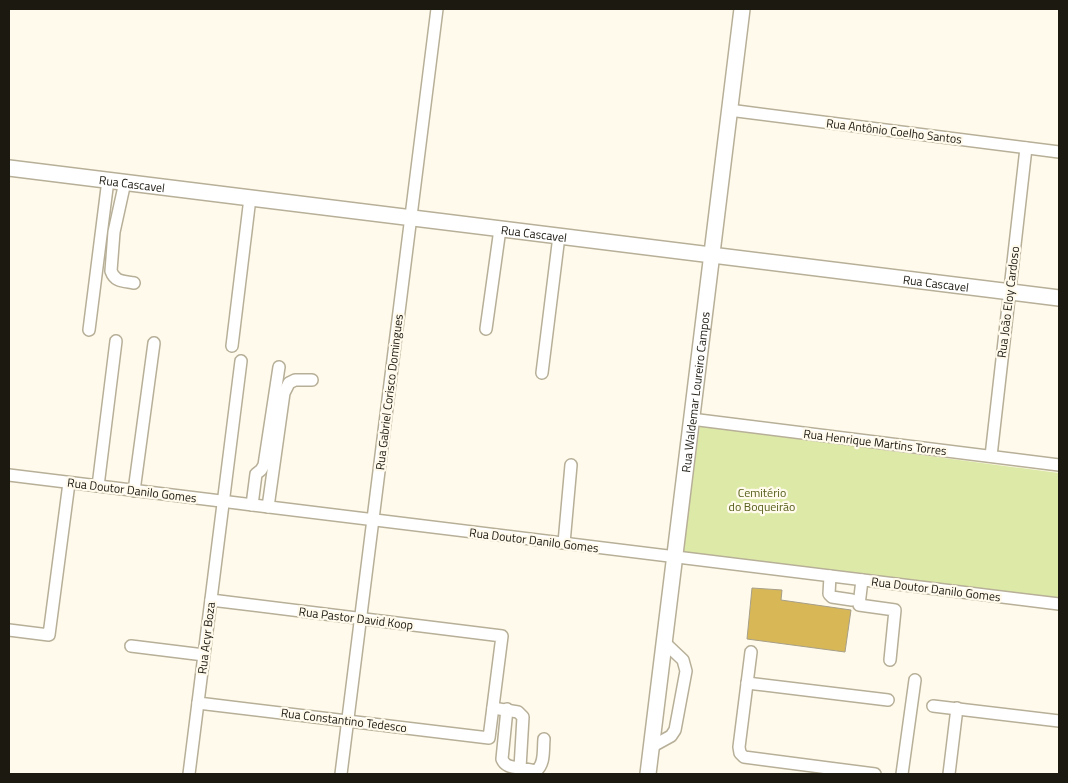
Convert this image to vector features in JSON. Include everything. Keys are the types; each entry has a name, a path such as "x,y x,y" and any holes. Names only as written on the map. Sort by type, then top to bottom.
{"main road":[{"name":"Rua Waldemar Loureiro Campos","path":"648,774 742,9"},
{"name":"Rua Cascavel","path":"9,168 1059,298"}],"street":[{"name":"Rua Gabriel Corisco Domingues","path":"341,774 437,9"},
{"name":"Rua Antônio Coelho Santos","path":"729,110 1059,152"},
{"name":"Rua João Eloy Cardoso","path":"991,456 1026,148"},
{"path":"89,330 108,180"},
{"path":"125,182 114,232 111,271 113,277 118,280 134,283"},
{"path":"232,346 250,198"},
{"path":"486,329 500,229"},
{"path":"542,373 560,236"},
{"path":"98,486 116,341"},
{"path":"134,491 154,343"},
{"name":"Rua Acyr Boza","path":"189,774 242,361"},
{"path":"252,505 256,474 264,464 279,367"},
{"path":"268,507 284,393 289,382 312,380"},
{"name":"Rua Henrique Martins Torres","path":"691,418 1059,465"},
{"path":"564,543 571,466"},
{"name":"Rua Doutor Danilo Gomes","path":"9,475 1059,604"},
{"path":"9,630 50,635 69,483"},
{"path":"830,576 828,591 832,597 852,600"},
{"path":"862,580 859,605 895,610 890,660"},
{"name":"Rua Pastor David Koop","path":"211,600 502,636 493,708"},
{"path":"651,747 671,736 675,730 686,671 683,660 664,642"},
{"path":"131,646 204,656"},
{"path":"751,652 739,747 740,753 744,757 852,773 875,774"},
{"path":"902,774 915,680"},
{"path":"747,683 888,700"},
{"name":"Rua Constantino Tedesco","path":"198,703 489,738 493,708"},
{"path":"933,706 1059,721"},
{"path":"493,708 518,712 523,717 520,768"},
{"path":"949,774 957,708"},
{"path":"507,709 502,759 507,766 536,773 542,763 544,739"}],"green space":[{"name":"Cemitério do Boqueirão","path":"700,426 1059,473 1059,601 682,554"}],"building":[{"path":"752,588 782,590 781,600 851,610 845,652 747,639"}]}
